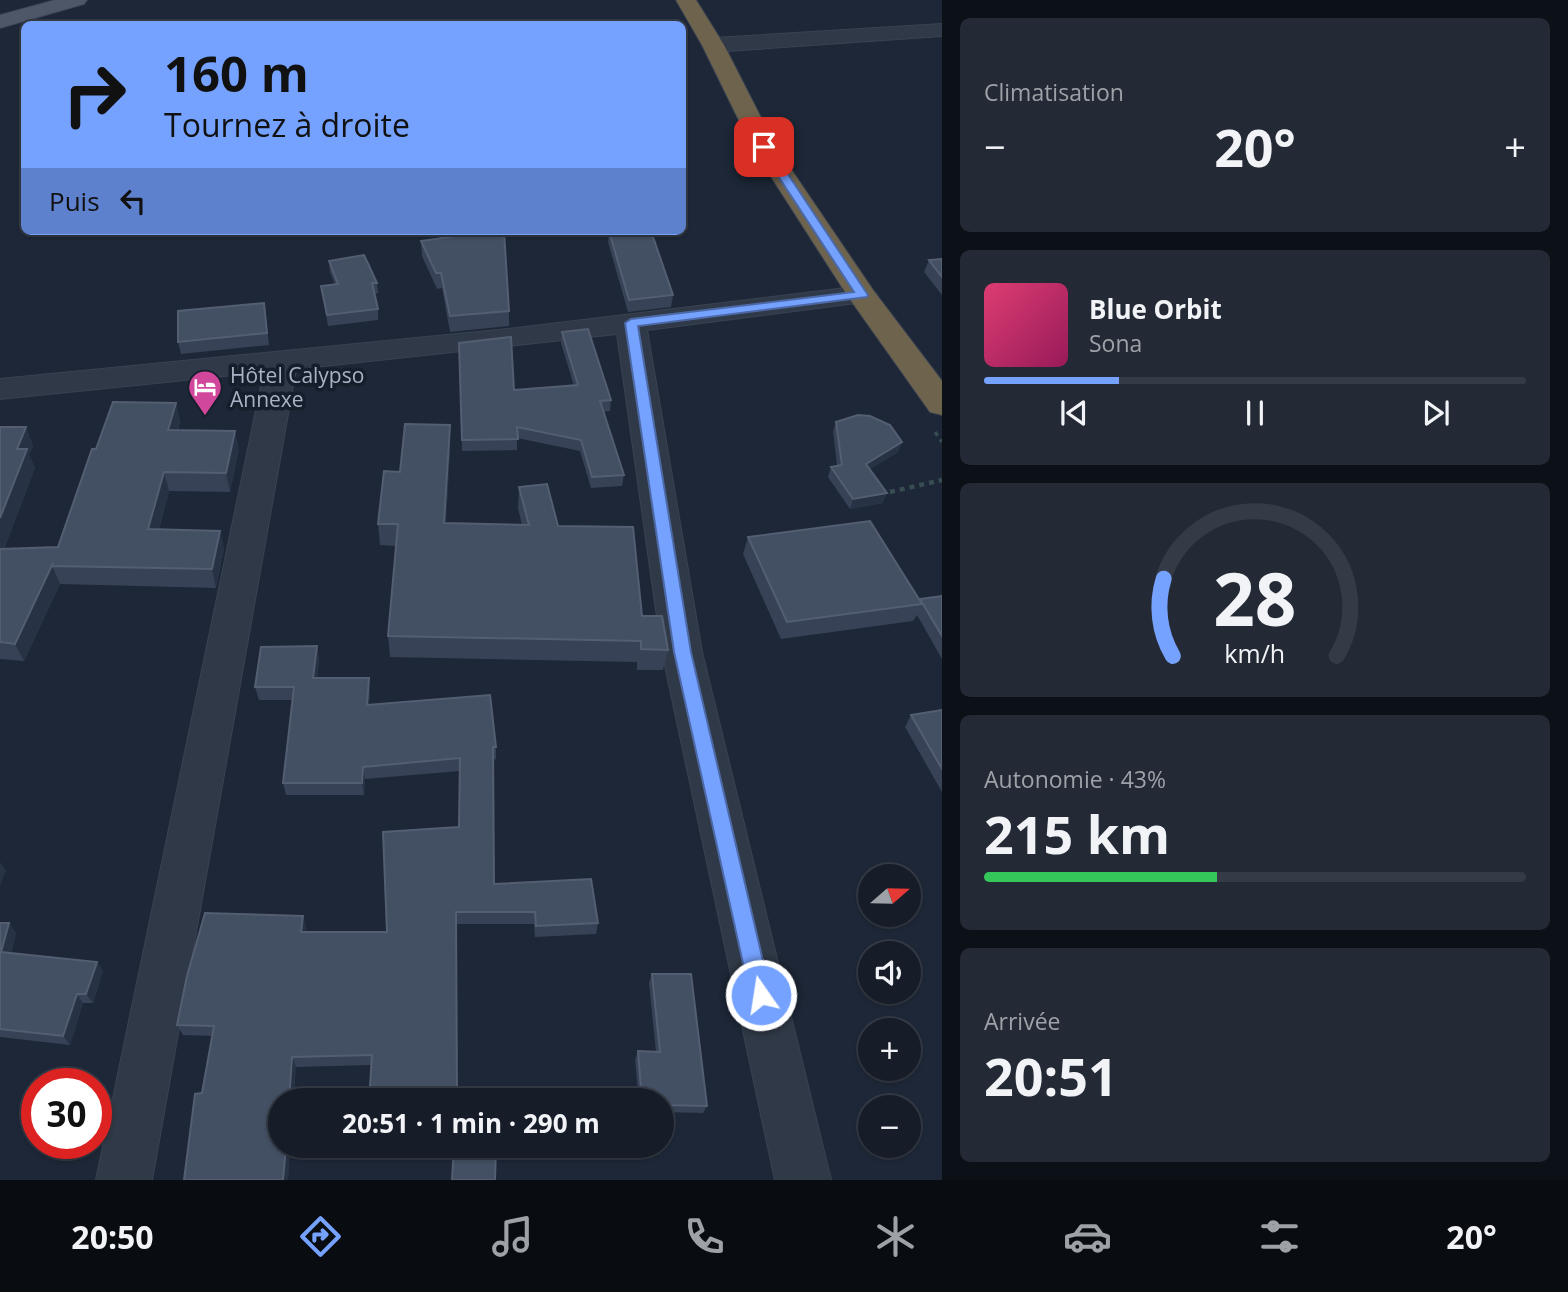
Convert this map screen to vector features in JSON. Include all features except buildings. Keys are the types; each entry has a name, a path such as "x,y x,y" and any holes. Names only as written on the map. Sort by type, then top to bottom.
{"highway":[{"path":"686,0 713,45 764,147 862,295 942,405"}],"main road":[{"path":"0,22 77,0"}],"street":[{"path":"713,45 942,30"},
{"path":"0,389 631,323 862,295"},
{"path":"631,323 682,652 803,1180"},
{"path":"124,1180 282,360"}],"path":[{"path":"890,492 942,481"}],"place":[{"name":"Hôtel Calypso Annexe","path":"205,417"}],"route":[{"path":"761,995 682,652 631,323 862,295 764,147"}]}
